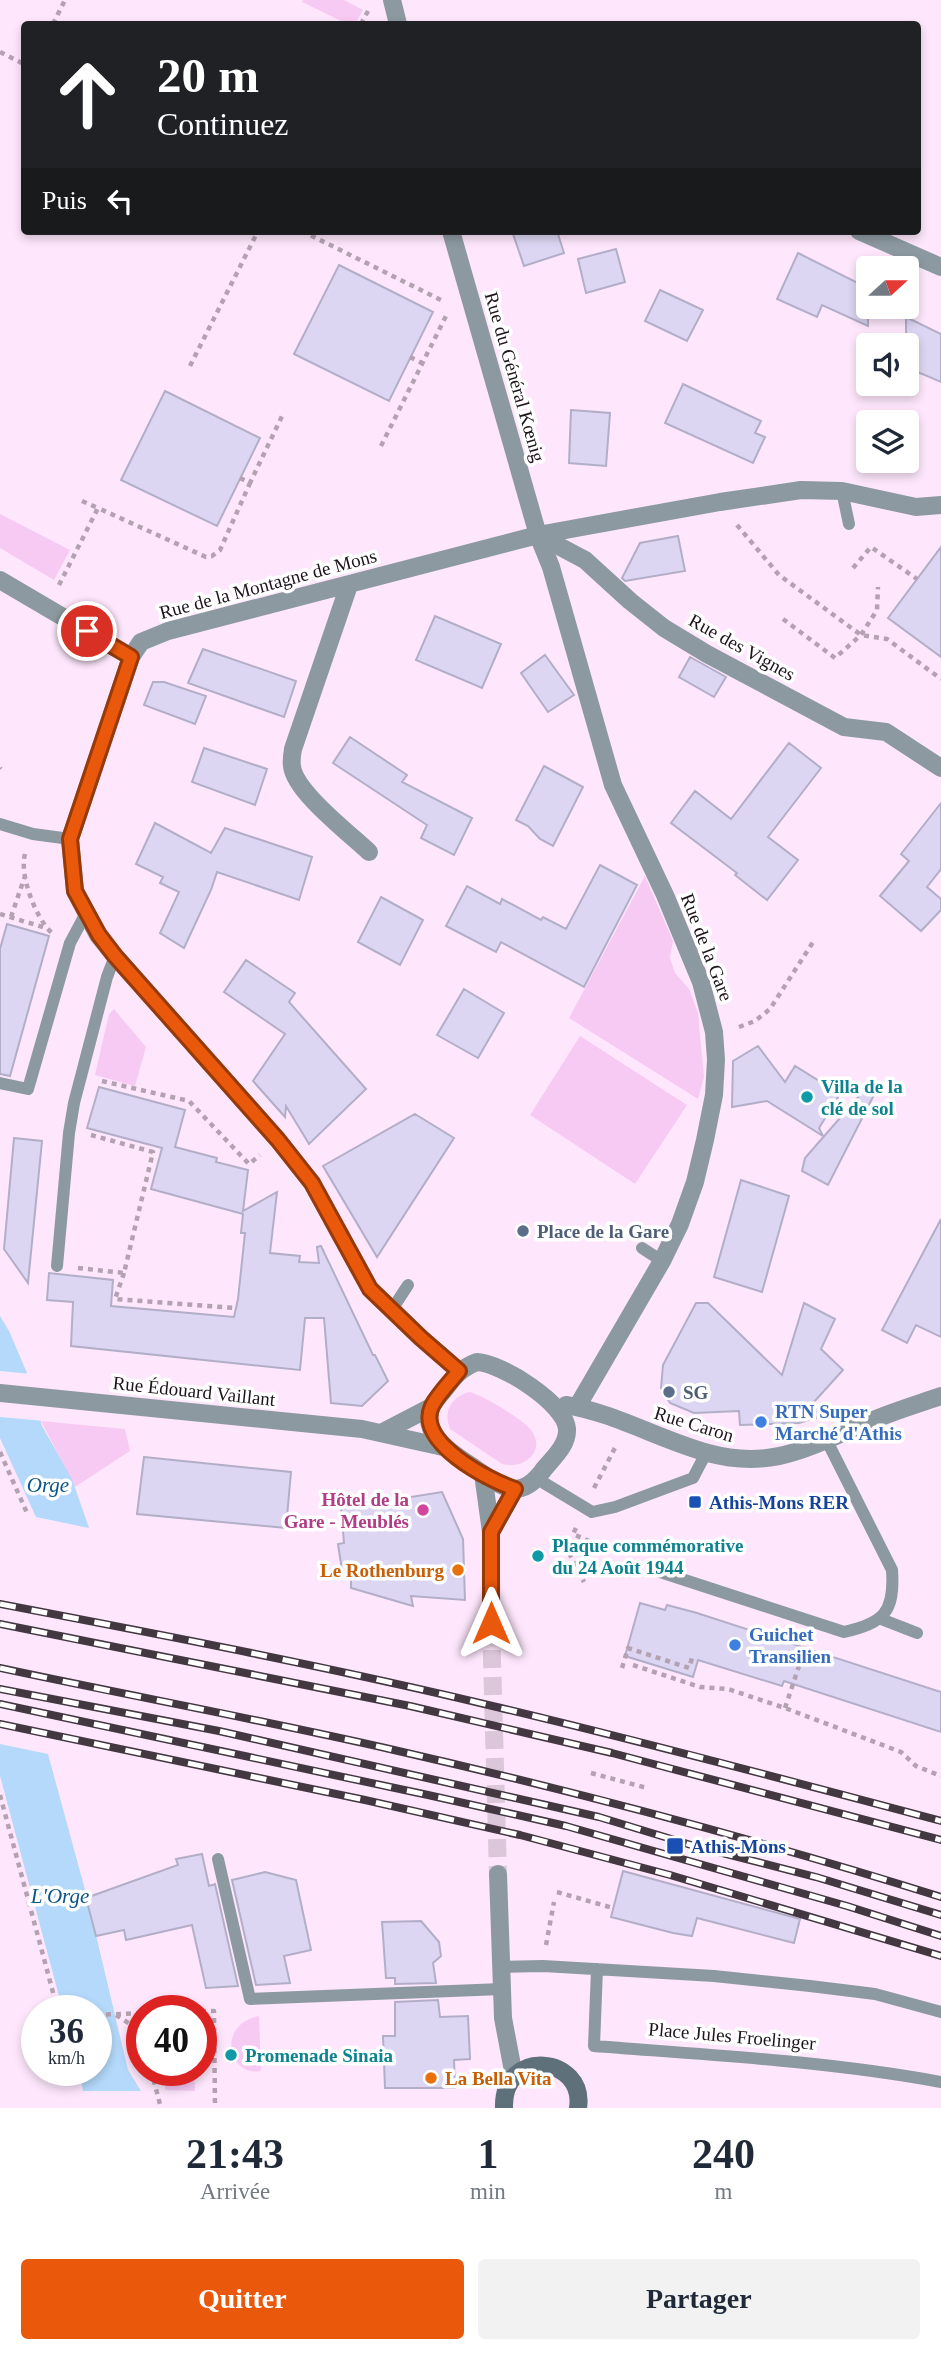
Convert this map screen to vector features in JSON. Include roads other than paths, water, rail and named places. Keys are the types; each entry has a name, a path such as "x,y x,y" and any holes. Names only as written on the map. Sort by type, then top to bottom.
{"main road":[{"path":"504,2108 503,2098 514,2076 535,2065 548,2065 569,2078 576,2088 578,2108"}],"street":[{"path":"393,0 397,21"},
{"name":"Rue du Général Kœnig","path":"452,235 538,535"},
{"path":"868,235 941,267"},
{"name":"Rue de la Montagne de Mons","path":"131,657 141,642 167,631 538,535 720,502 801,491 842,491 916,507 941,505"},
{"name":"Rue des Vignes","path":"538,535 585,560 664,628 707,654 844,727 886,732 941,768"},
{"name":"Rue de la Gare","path":"538,535 551,567 613,785 691,956 714,1032 715,1087 695,1182 680,1224 662,1261 577,1407"},
{"path":"0,580 131,657 70,839 75,891 86,914 115,956 312,1183 370,1289 459,1371"},
{"path":"349,585 293,749 292,768 309,798 369,852"},
{"path":"383,1432 431,1407 459,1371 477,1363 487,1363 552,1403 564,1416 567,1429 565,1442 531,1484 515,1489 483,1474 443,1447 433,1432 431,1407"},
{"name":"Rue Édouard Vaillant","path":"0,1394 362,1429 443,1447"},
{"name":"Rue Caron","path":"552,1403 577,1407 706,1453 745,1459 795,1454 871,1420 941,1396"},
{"path":"483,1474 491,1532 491,1623"},
{"path":"491,1532 515,1489"},
{"path":"498,1874 503,2018 514,2076"}],"lane":[{"path":"842,491 849,524"},
{"path":"0,824 33,834 70,839"},
{"path":"0,1083 28,1089 70,943 86,914"},
{"path":"57,1266 69,1133 81,1077 115,956"},
{"path":"642,1248 662,1261"},
{"path":"391,1311 408,1285"},
{"path":"654,1570 844,1632 868,1626 881,1619 889,1604 893,1582 891,1570 827,1441"},
{"path":"539,1476 544,1483 592,1512 615,1507 693,1478 706,1453"},
{"path":"881,1619 917,1633"},
{"path":"218,1860 250,1999 502,1989"},
{"path":"501,1967 543,1966 714,1976 852,1991 941,2012"},
{"name":"Place Jules Froelinger","path":"597,1969 594,2046 775,2060 891,2073 941,2082"}],"water":[{"name":"Orge","path":"0,1316 27,1373 42,1426 72,1479 89,1528 36,1517 0,1438"},
{"name":"L'Orge","path":"0,1744 48,1754 110,1995 59,1995 0,1776"},
{"name":"L'Orge","path":"112,2002 126,2062 126,2086 138,2086 141,2091 83,2091 82,2086 112,2086"}],"tunnel":[{"path":"491,1623 498,1874"}],"railway":[{"path":"0,1604 439,1693 941,1821"},
{"path":"0,1624 410,1706 612,1753 941,1840"},
{"path":"0,1668 463,1766 669,1818 941,1897"},
{"path":"0,1689 219,1731 599,1817 941,1915"},
{"path":"0,1704 566,1826 847,1906 941,1936"},
{"path":"0,1724 520,1835 670,1875 941,1956"}],"place":[{"name":"Villa de la clé de sol","path":"807,1097"},
{"name":"Place de la Gare","path":"523,1231"},
{"name":"SG","path":"669,1392"},
{"name":"RTN Super Marché d'Athis","path":"761,1422"},
{"name":"Athis-Mons RER","path":"695,1502"},
{"name":"Hôtel de la Gare - Meublés","path":"423,1510"},
{"name":"Plaque commémorative du 24 Août 1944","path":"538,1556"},
{"name":"Le Rothenburg","path":"458,1570"},
{"name":"Guichet Transilien","path":"735,1645"},
{"name":"Athis-Mons","path":"675,1846"},
{"name":"Promenade Sinaia","path":"231,2055"},
{"name":"La Bella Vita","path":"431,2078"}]}
